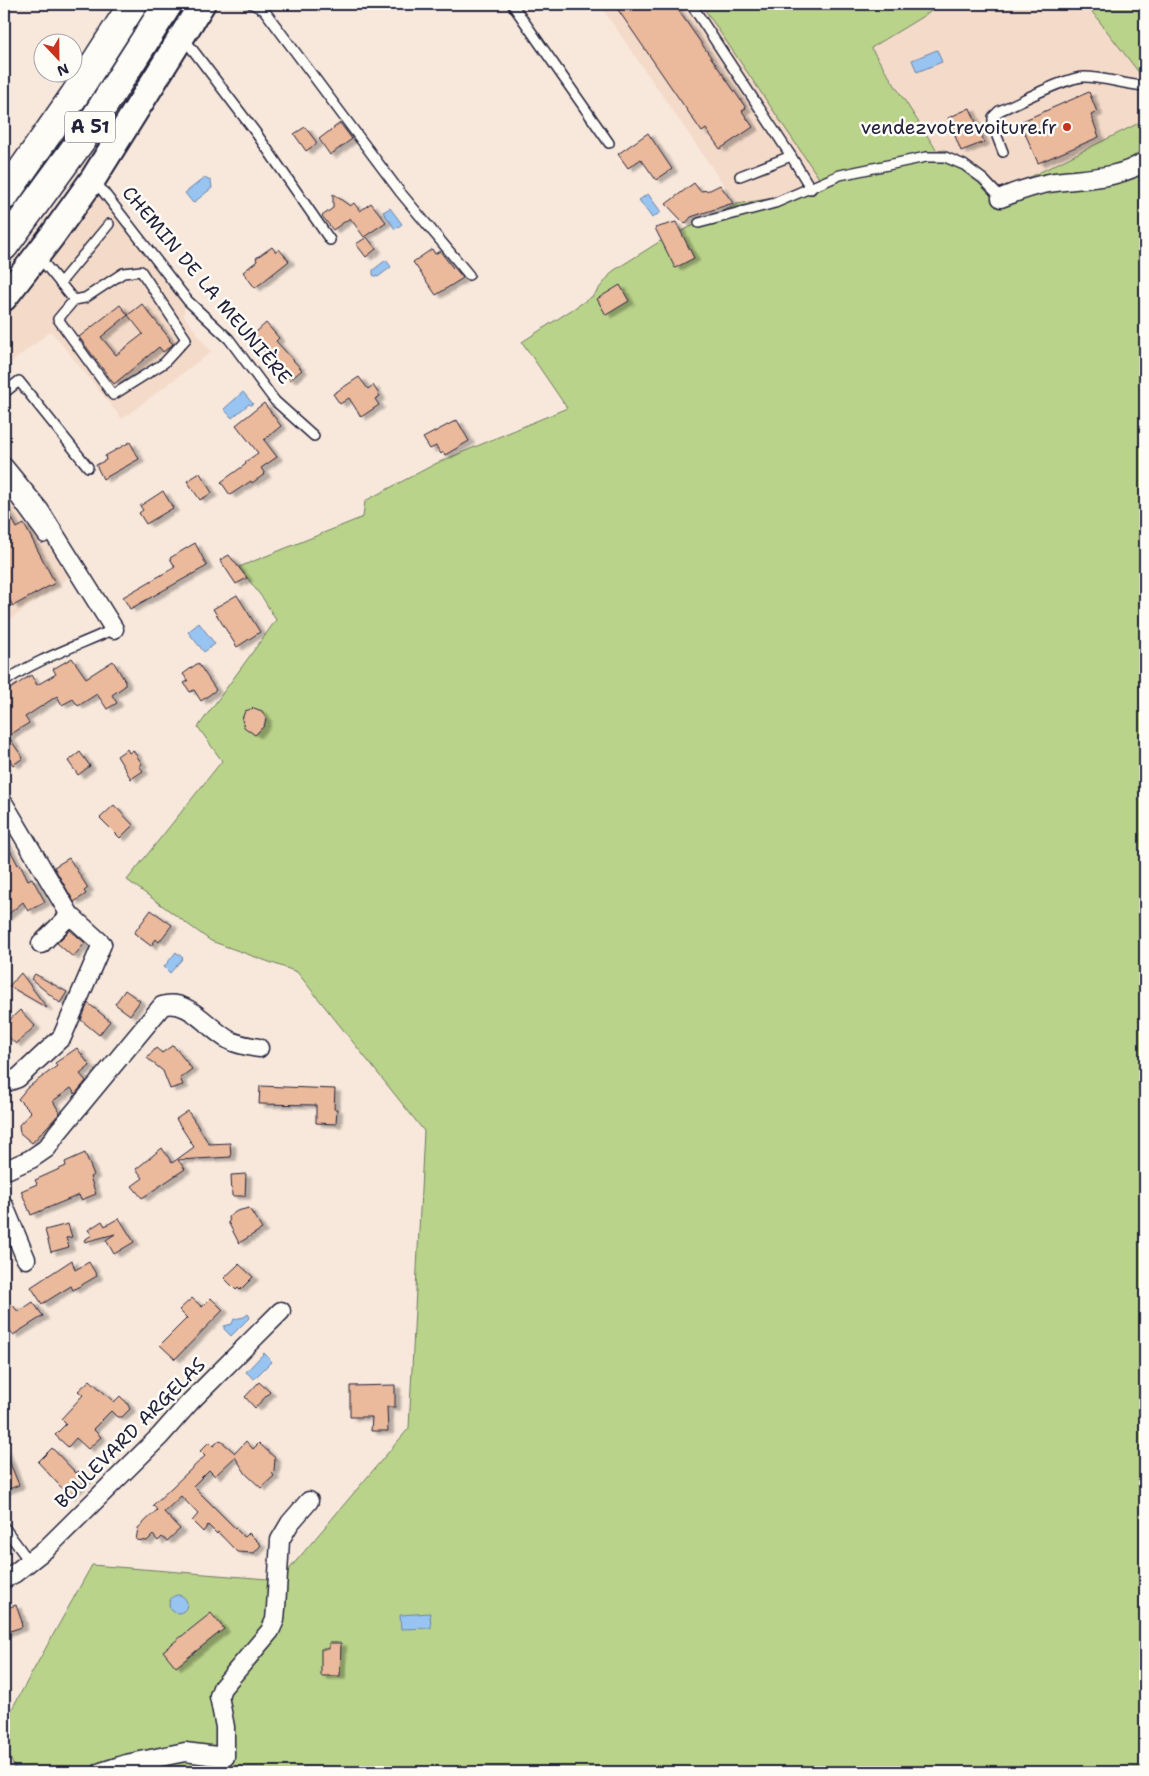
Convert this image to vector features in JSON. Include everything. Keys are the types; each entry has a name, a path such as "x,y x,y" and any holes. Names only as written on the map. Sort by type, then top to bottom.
{"highway":[{"name":"A 51","path":"4,196 74,96 134,4"},
{"name":"A 51","path":"4,246 82,139 168,4"}],"street":[{"path":"4,298 93,179 202,4"},
{"path":"1001,198 1047,183 1118,173 1137,167 1145,161"},
{"path":"4,467 40,511 114,629"},
{"path":"4,1083 18,1078 62,1037 102,944 70,915 6,811"},
{"path":"40,944 70,915"},
{"path":"4,1171 31,1159 47,1148 57,1133 162,1006 173,1004 185,1008 228,1040 258,1048"},
{"path":"4,1206 26,1259"},
{"name":"BOULEVARD ARGELAS","path":"4,1579 15,1573 47,1548 282,1311"},
{"path":"100,1772 126,1764 185,1752 225,1758 225,1727 219,1696 222,1688 270,1631 275,1620 280,1540 290,1524 309,1501"}],"lane":[{"path":"252,4 264,10 400,192 469,276"},
{"path":"512,4 609,142"},
{"path":"692,4 811,189"},
{"path":"182,36 256,133 330,240"},
{"path":"1003,152 993,126 993,117 999,111 1068,80 1082,77 1099,78 1131,86 1145,86"},
{"path":"740,176 791,156"},
{"path":"699,223 775,203 840,175 926,157 945,157 964,165 982,179 1001,198"},
{"name":"CHEMIN DE LA MEUNIÈRE","path":"93,179 188,301 229,338 275,401 314,436"},
{"path":"60,283 109,224"},
{"path":"38,255 74,300"},
{"path":"141,271 186,338 164,363 113,395 58,319 74,300 85,298 123,273 141,271"},
{"path":"4,393 19,381 88,467"},
{"path":"4,483 44,538"},
{"path":"4,682 36,663 114,629"},
{"path":"4,1527 30,1561"}],"shaded area":[{"path":"599,4 701,4 820,178 780,197 737,204"},
{"path":"943,4 1086,4 1145,79 1145,120 1002,191 962,159 946,152 937,151 870,48"},
{"path":"100,193 185,305 184,316 211,352 122,419 51,331 4,368 4,308 19,289 24,295"},
{"path":"4,478 74,574 4,624"}],"green space":[{"path":"701,4 943,4 871,48 937,151 945,150 962,159 1002,191 1145,120 1145,1772 16,1772 4,1743 4,1723 92,1565 280,1580 409,1428 424,1131 297,972 211,941 127,880 222,761 198,727 276,620 264,600 239,567 363,517 365,501 437,463 567,408 522,342 593,296 613,271 659,242 737,204 780,197 819,178"},
{"path":"1086,4 1145,4 1145,79 1144,79"}],"water":[{"path":"937,50 942,62 917,72 912,60"},
{"path":"204,178 211,181 212,188 193,203 185,193"},
{"path":"648,194 661,212 652,218 639,200"},
{"path":"390,208 402,224 395,229 383,212"},
{"path":"386,260 391,267 378,277 373,275 373,270"},
{"path":"243,392 253,404 249,404 232,418 224,409"},
{"path":"199,623 215,644 204,652 188,632"},
{"path":"176,952 183,958 170,973 164,967"},
{"path":"248,1314 250,1317 231,1336 224,1329 224,1326 232,1324 234,1319"},
{"path":"264,1353 272,1361 254,1379 246,1372"},
{"path":"178,1595 184,1598 187,1604 184,1610 178,1613 172,1610 169,1604 172,1598"},
{"path":"430,1613 431,1628 401,1629 400,1615"}],"building":[{"path":"614,4 674,4 746,108 742,111 753,127 720,149 706,129 702,132"},
{"path":"1089,92 1097,112 1091,115 1099,137 1038,163 1020,122"},
{"path":"970,108 984,142 961,151 948,118"},
{"path":"340,123 352,139 330,155 319,139"},
{"path":"305,127 317,143 306,151 294,134"},
{"path":"648,133 672,169 656,180 641,159 628,168 618,154"},
{"path":"694,183 700,191 710,190 720,185 733,203 691,217 685,224 666,204"},
{"path":"333,194 350,206 354,203 360,211 371,203 386,222 364,237 350,218 333,230 322,216 333,208"},
{"path":"676,222 694,258 675,268 655,228"},
{"path":"367,237 376,249 366,257 356,244"},
{"path":"272,247 276,252 279,249 289,261 255,288 243,272 257,261 256,258"},
{"path":"432,249 435,254 440,251 463,278 436,295 413,262"},
{"path":"620,285 629,301 606,315 597,299"},
{"path":"142,304 173,344 163,352 159,347 114,384 79,337 120,305 128,315","holes":["128,315 143,334 116,355 101,337"]},
{"path":"266,323 279,338 276,341 302,370 290,380 282,372 279,374 269,363 272,360 259,346 262,343 254,334"},
{"path":"359,377 368,389 373,385 380,396 375,399 379,405 361,417 349,398 340,404 333,394"},
{"path":"264,403 281,426 264,440 277,457 261,468 265,474 230,495 221,482 258,453 236,425"},
{"path":"457,420 469,441 445,455 443,452 441,454 436,446 430,449 423,438"},
{"path":"130,442 139,459 103,479 96,465 106,460 105,456"},
{"path":"200,473 212,493 200,500 187,481"},
{"path":"163,491 173,508 146,524 139,513 143,510 140,506"},
{"path":"4,504 17,528 24,524 55,583 13,606 4,590"},
{"path":"195,543 207,566 130,609 123,597 175,567 170,558"},
{"path":"229,555 247,578 236,584 220,560"},
{"path":"237,595 260,632 237,647 213,609"},
{"path":"72,658 86,678 113,661 125,681 125,686 112,695 117,703 107,709 97,694 78,706 73,699 62,705 57,696 25,717 29,723 8,736 23,758 13,765 4,751 4,693 31,675 37,685 56,674 53,669"},
{"path":"198,663 216,690 201,701 194,690 190,692 184,683 188,681 183,674"},
{"path":"254,708 262,711 266,719 264,726 255,735 244,727 242,719 245,711"},
{"path":"127,749 129,753 133,750 142,764 139,766 143,771 131,779 117,756"},
{"path":"80,752 90,766 78,775 68,761"},
{"path":"114,805 133,825 120,838 100,818"},
{"path":"4,839 18,865 20,864 28,880 32,878 45,902 28,911 23,902 4,918"},
{"path":"69,858 88,888 84,891 86,894 74,902 54,867"},
{"path":"151,910 172,925 159,942 156,939 151,946 134,933"},
{"path":"70,930 85,943 73,957 57,943"},
{"path":"21,973 47,1008 9,986"},
{"path":"35,974 67,992 60,1003 31,979"},
{"path":"125,990 140,1001 130,1015 115,1004"},
{"path":"88,1003 110,1021 99,1035 81,1020"},
{"path":"20,1010 35,1026 16,1044 4,1033 4,1025"},
{"path":"173,1045 192,1069 180,1078 183,1085 170,1089 163,1071 147,1058 156,1048 162,1053"},
{"path":"77,1048 90,1066 80,1074 86,1081 75,1094 71,1088 53,1101 60,1113 32,1143 20,1133 19,1125 31,1112 18,1099 27,1088 57,1066 55,1063"},
{"path":"260,1086 335,1089 334,1109 337,1109 336,1124 316,1123 316,1105 259,1104"},
{"path":"188,1111 209,1144 230,1143 231,1157 178,1160 185,1169 142,1198 132,1186 143,1178 136,1169 162,1148 172,1163 194,1147 176,1119"},
{"path":"85,1153 94,1175 90,1177 96,1194 81,1200 79,1195 31,1215 21,1191 37,1184 35,1180 66,1166 65,1162"},
{"path":"246,1174 245,1196 232,1196 231,1175"},
{"path":"249,1208 262,1229 239,1243 228,1222 230,1220 228,1217 237,1211"},
{"path":"119,1218 134,1242 114,1254 106,1240 115,1234 85,1242 84,1240 92,1235 88,1230 102,1221 105,1226"},
{"path":"68,1224 72,1237 66,1238 69,1247 51,1252 45,1230"},
{"path":"72,1260 75,1270 89,1262 97,1276 73,1290 71,1286 42,1304 31,1287"},
{"path":"239,1264 253,1277 240,1290 238,1288 236,1290 224,1278"},
{"path":"192,1298 202,1307 211,1298 223,1310 175,1359 160,1345 187,1318 179,1310"},
{"path":"33,1302 43,1316 13,1335 4,1321 4,1311 13,1305 18,1312"},
{"path":"90,1380 114,1402 120,1396 130,1409 122,1417 117,1417 111,1411 93,1429 101,1437 88,1449 76,1438 68,1447 55,1435 66,1424 61,1419 83,1395 78,1391"},
{"path":"259,1382 270,1392 255,1408 245,1397"},
{"path":"395,1385 395,1407 387,1407 388,1431 371,1431 372,1417 350,1417 350,1386"},
{"path":"220,1440 235,1453 246,1441 253,1449 259,1443 275,1458 274,1471 272,1473 274,1476 261,1488 246,1474 235,1457 215,1476 209,1470 193,1486 242,1535 245,1537 249,1533 261,1545 254,1553 237,1552 218,1532 217,1534 208,1525 203,1532 192,1521 198,1514 181,1496 164,1512 180,1529 167,1541 162,1537 158,1541 153,1535 147,1541 136,1540 138,1528 157,1510 153,1505 205,1456 200,1451 209,1442 213,1446"},
{"path":"4,1448 19,1485 4,1491"},
{"path":"52,1448 76,1473 79,1471 87,1479 69,1496 38,1462"},
{"path":"16,1605 22,1627 4,1633 4,1609"},
{"path":"211,1613 224,1629 176,1667 163,1651"},
{"path":"329,1643 341,1643 340,1676 321,1676 321,1649 329,1649"}],"place":[{"name":"vendezvotrevoiture.fr","path":"1067,127"}]}
